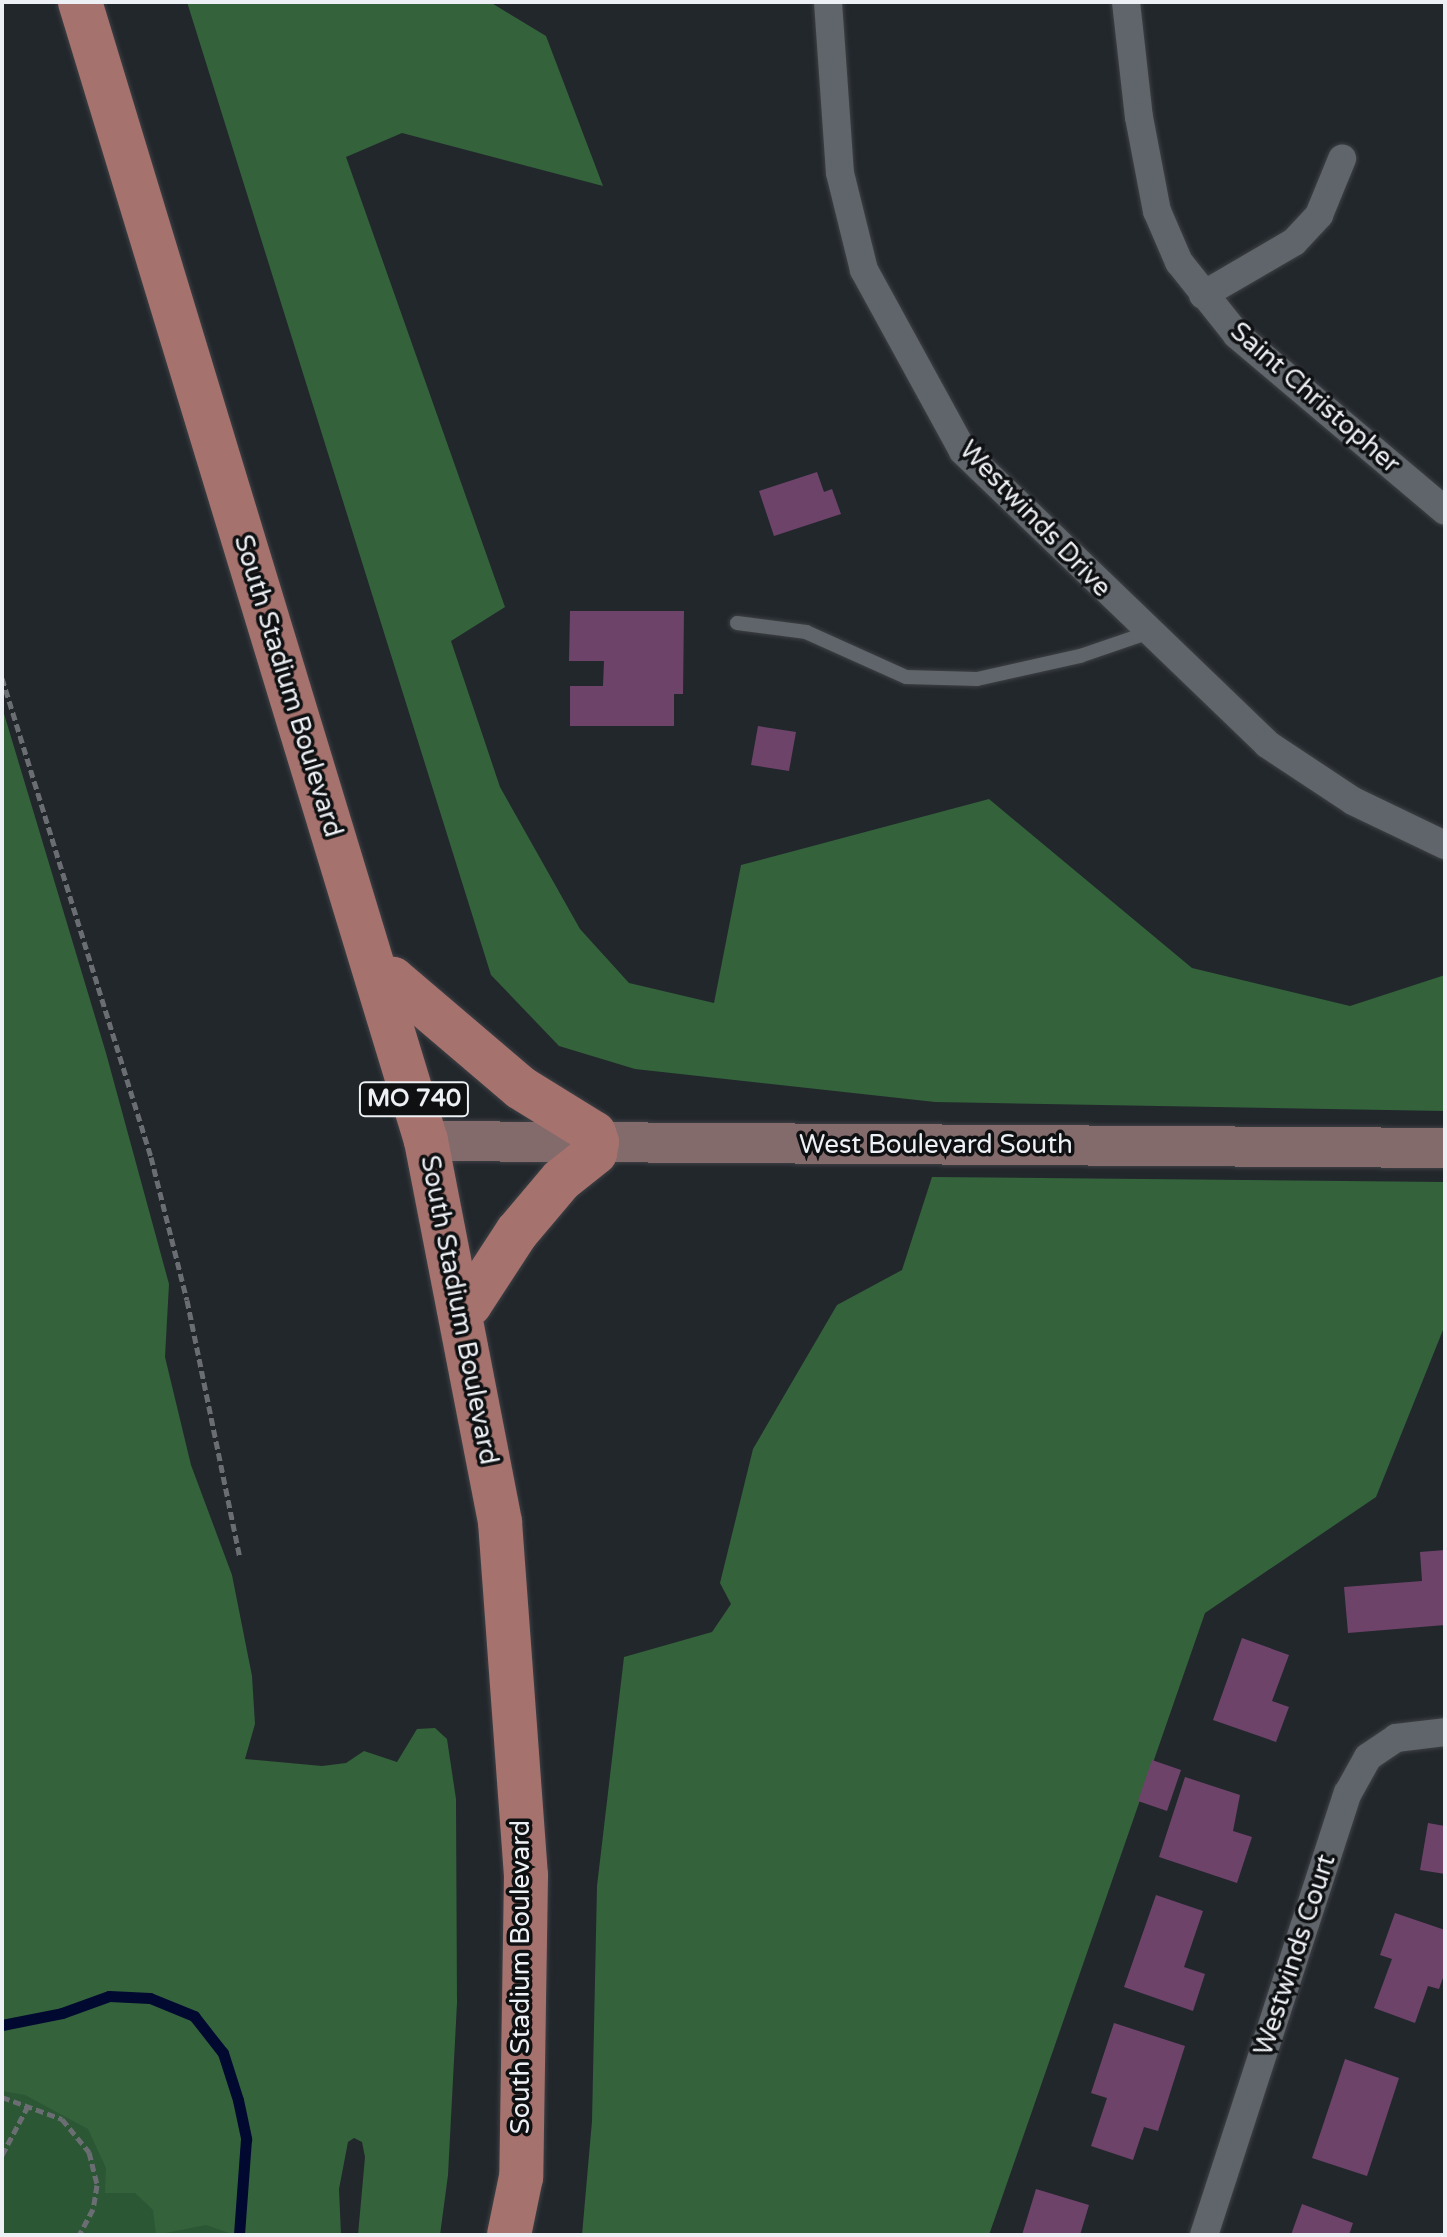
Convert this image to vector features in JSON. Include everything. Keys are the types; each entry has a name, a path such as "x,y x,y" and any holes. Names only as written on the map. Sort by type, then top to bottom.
{"main road":[{"name":"South Stadium Boulevard","path":"80,2 426,1141 459,1308 500,1522 526,1875 521,2177 509,2235"},
{"path":"377,977 393,979 521,1088 594,1133 597,1142 595,1153 561,1180 517,1232 470,1304 459,1308"},
{"name":"West Boulevard South","path":"426,1141 1445,1148"}],"street":[{"name":"Westwinds Drive","path":"828,2 840,173 870,283 963,451 1147,633 1267,744 1353,801 1445,845"},
{"name":"Saint Christopher","path":"1126,2 1139,117 1157,211 1179,262 1237,335 1445,511"},
{"path":"1203,295 1294,242 1319,215 1342,159"},
{"name":"Westwinds Court","path":"1204,2235 1348,1793 1368,1757 1396,1738 1445,1732"}],"lane":[{"path":"737,623 806,632 906,677 977,679 1080,656 1147,633"}],"path":[{"path":"2,678 151,1157 187,1300 240,1558"},
{"path":"2,2097 29,2104 62,2119 89,2152 97,2185 93,2209 79,2235"},
{"path":"2,2155 29,2104"}],"green space":[{"path":"187,2 490,2 546,36 603,186 402,133 346,157 505,607 451,641 500,787 580,929 629,983 714,1003 741,865 989,799 1192,968 1350,1006 1445,975 1445,1111 935,1102 635,1069 559,1046 491,975"},
{"path":"2,707 106,1053 169,1284 165,1357 191,1465 232,1575 252,1676 255,1724 245,1759 322,1766 346,1763 364,1751 397,1762 417,1729 435,1728 447,1739 456,1799 457,2003 448,2175 440,2235 358,2235 365,2157 362,2142 354,2138 348,2142 339,2189 341,2235 235,2235 206,2225 156,2235 153,2210 135,2193 105,2193 106,2168 88,2129 25,2095 2,2091"},
{"path":"932,1177 1445,1182 1445,1325 1376,1497 1205,1613 989,2235 582,2235 592,2121 597,1886 624,1657 712,1632 731,1604 720,1583 753,1449 837,1305 902,1270"},
{"path":"2,2025 262,2235 2,2235"}],"building":[{"path":"817,472 824,492 832,489 841,514 774,536 759,491"},
{"path":"570,611 684,611 683,694 674,694 674,726 570,726 570,686 603,686 604,661 569,661"},
{"path":"758,726 796,732 789,771 751,765"},
{"path":"1445,1550 1445,1625 1348,1633 1344,1587 1422,1581 1420,1552"},
{"path":"1242,1638 1289,1655 1272,1701 1289,1707 1276,1742 1213,1720"},
{"path":"1152,1760 1181,1770 1167,1811 1138,1801"},
{"path":"1185,1777 1240,1795 1233,1831 1252,1837 1237,1883 1159,1857"},
{"path":"1428,1823 1445,1826 1445,1874 1420,1870"},
{"path":"1156,1895 1203,1911 1184,1967 1205,1974 1193,2011 1124,1987"},
{"path":"1395,1913 1445,1930 1445,1972 1439,1989 1428,1986 1415,2023 1374,2008 1392,1959 1380,1955"},
{"path":"1114,2023 1185,2046 1158,2131 1144,2127 1133,2160 1091,2146 1107,2098 1091,2093"},
{"path":"1345,2059 1399,2078 1367,2176 1312,2158"},
{"path":"1036,2189 1089,2205 1080,2235 1022,2235"},
{"path":"1302,2204 1353,2223 1349,2235 1291,2235"}],"waterway":[{"path":"2,2025 62,2013 109,1996 150,1998 194,2016 223,2053 238,2100 246,2139 239,2235"}]}
